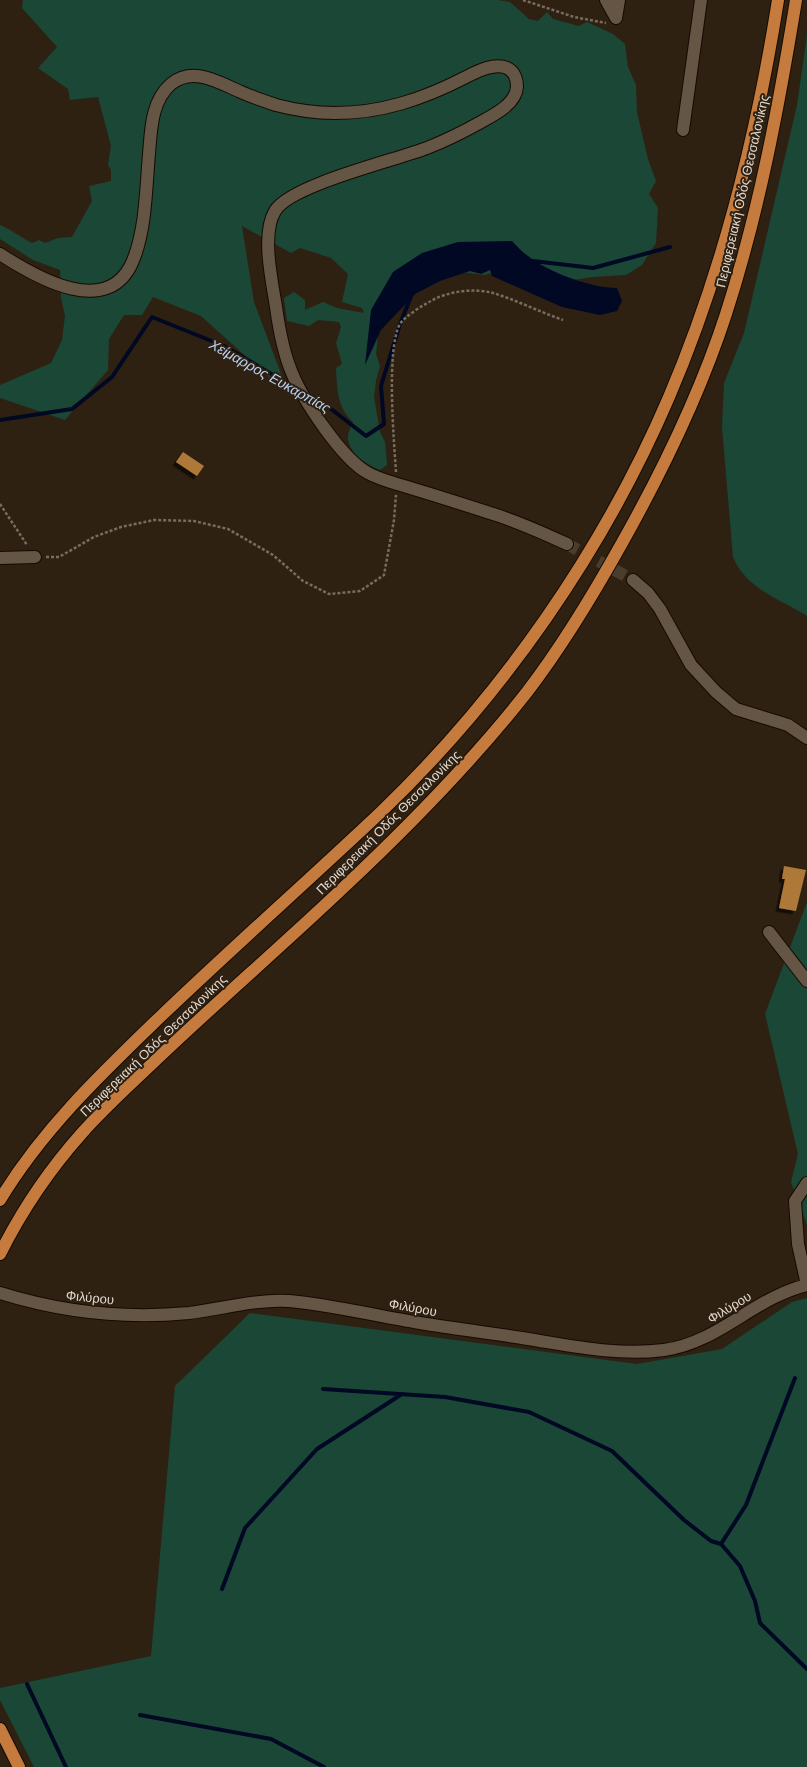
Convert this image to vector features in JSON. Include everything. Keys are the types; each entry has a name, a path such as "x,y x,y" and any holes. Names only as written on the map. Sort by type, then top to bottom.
{"highway":[{"name":"Περιφερειακή Οδός Θεσσαλονίκης","path":"0,1200 12,1180 37,1146 94,1082 192,986 381,812 434,758 481,704 530,640 569,583 608,520 638,464 670,396 696,327 744,168 760,100 778,0"},
{"name":"Περιφερειακή Οδός Θεσσαλονίκης","path":"0,1254 36,1192 83,1132 205,1013 348,883 438,796 485,743 528,690 575,623 642,509 691,406 708,365 725,316 749,234 790,42 796,0"},
{"path":"790,42 801,0"},
{"path":"0,1729 19,1767"}],"street":[{"path":"606,0 616,18"},
{"path":"616,18 619,0"},
{"path":"683,130 701,0"},
{"path":"0,254 43,278 64,286 85,291 101,291 111,288 121,279 135,257 141,229 151,132 156,106 167,87 183,77 192,76 211,78 252,96 291,109 327,113 348,113 379,110 418,100 488,68 501,66 510,69 515,78 517,90 508,103 489,117 430,147 335,178 290,197 278,207 271,220 268,234 274,291 284,350 292,373 304,397 317,416 353,462 368,473 397,484 525,524 567,544"},
{"path":"0,558 35,557"},
{"path":"633,580 648,592 660,609 691,664 716,692 736,709 788,725 807,738"},
{"path":"769,932 807,981"},
{"path":"807,1183 795,1201 798,1244 807,1285"},
{"name":"Φιλύρου","path":"0,1293 43,1305 88,1312 147,1315 190,1312 244,1304 286,1301 344,1308 418,1323 589,1349 642,1352 672,1349 700,1340 768,1300 784,1292 807,1285"}],"path":[{"path":"523,0 574,17 596,22 611,22 616,18"},
{"path":"0,504 35,557 59,557 94,537 121,527 154,520 194,520 228,529 273,555 304,581 329,594 360,592 384,575 394,520 397,484 392,384 394,346 400,324 422,306 441,295 466,291 492,293 563,320"}],"green space":[{"path":"23,0 498,0 510,2 529,19 538,21 547,12 553,19 579,26 587,22 613,34 625,44 628,67 636,85 637,112 648,159 656,181 649,194 658,208 656,243 642,265 626,275 593,277 532,286 495,272 485,275 461,272 424,272 386,319 378,336 376,354 380,366 374,397 380,432 385,442 387,465 380,470 359,458 349,443 348,434 353,422 341,404 337,383 336,368 342,364 336,343 341,327 339,322 318,320 309,326 287,321 284,298 294,292 305,300 305,310 323,302 337,308 364,313 362,308 342,302 348,274 331,258 300,248 291,253 242,226 254,302 289,395 201,316 153,297 142,315 124,315 109,339 108,370 65,420 0,398 0,385 51,363 62,340 65,316 61,298 60,270 33,260 0,239 0,225 32,243 39,240 45,243 58,238 72,237 92,201 89,186 111,181 111,170 108,165 111,146 98,97 70,100 68,89 38,68 57,47 22,8"},
{"path":"807,35 807,616 755,585 746,577 733,557 722,427 724,383 744,333 797,105"},
{"path":"807,902 807,1225 791,1182 798,1154 765,1014"},
{"path":"807,1298 807,1767 34,1767 0,1700 0,1688 151,1656 175,1386 250,1313 637,1364 722,1349 792,1302"}],"water":[{"path":"512,241 536,262 558,273 583,282 617,288 622,301 617,311 600,315 562,307 492,276 490,270 481,274 470,271 440,281 415,294 381,330 365,365 371,310 393,272 422,253 458,242"}],"building":[{"path":"183,452 204,466 197,476 176,462"},
{"path":"784,866 806,870 796,911 779,908 785,879 782,879"}],"waterway":[{"name":"Χείμαρρος Ευκαρπίας","path":"533,261 593,268 670,247"},
{"name":"Χείμαρρος Ευκαρπίας","path":"307,394 322,402 366,436 384,424 381,386 400,324 412,294"},
{"name":"Χείμαρρος Ευκαρπίας","path":"0,420 72,409 112,377 152,317 224,346 295,388"},
{"path":"721,1544 746,1505 795,1378"},
{"path":"323,1389 445,1397 529,1412 612,1451 684,1520 711,1541 721,1544 740,1566 755,1601 760,1623 807,1669"},
{"path":"222,1589 245,1528 317,1449 402,1394"},
{"path":"27,1684 66,1767"},
{"path":"140,1715 271,1739 324,1767"}],"tunnel":[{"path":"567,544 633,580"}]}
